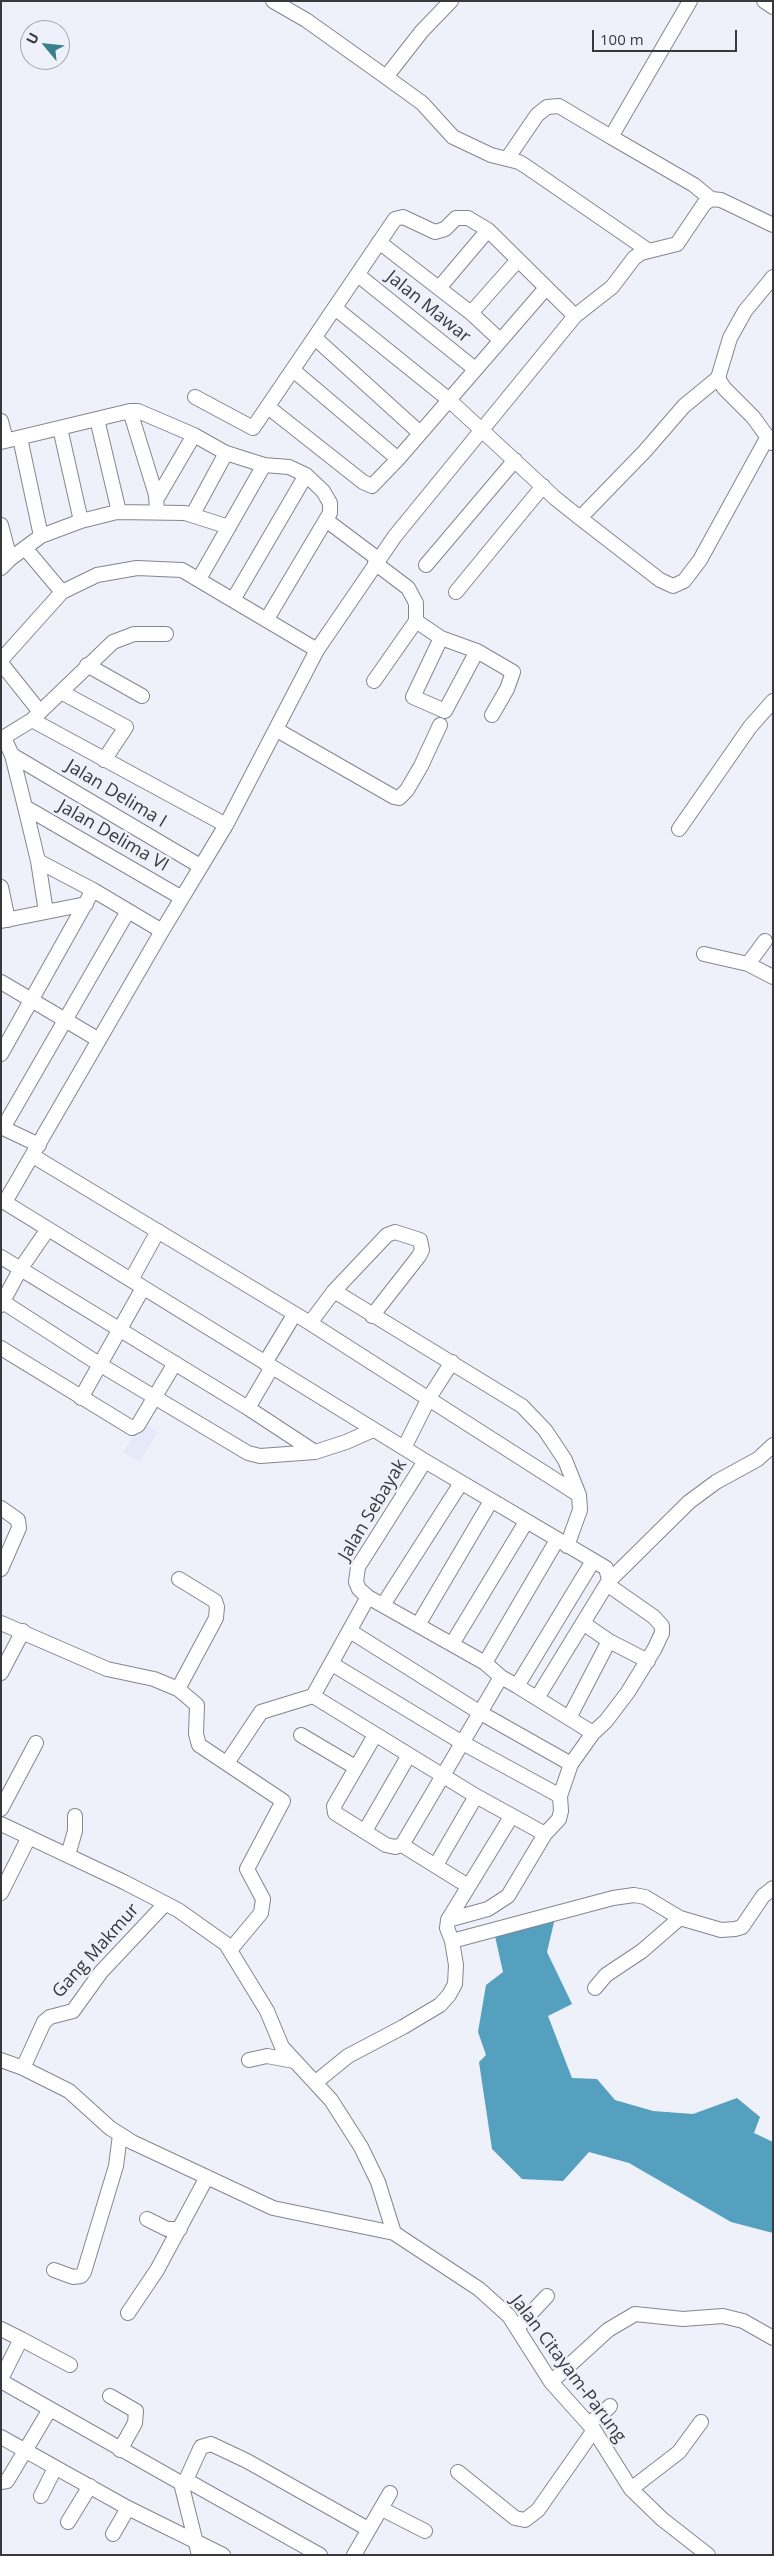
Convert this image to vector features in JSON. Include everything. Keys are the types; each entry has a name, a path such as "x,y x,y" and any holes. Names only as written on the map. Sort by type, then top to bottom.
{"street":[{"path":"273,1 306,20 422,103 453,137 491,155 527,166 649,251"},
{"path":"386,77 422,31 451,1"},
{"path":"611,137 690,1"},
{"path":"764,1 773,7"},
{"path":"507,159 538,115 547,107 559,106 694,185 711,199 721,200 773,225"},
{"path":"448,1920 481,1912 505,1900 545,1834 559,1819 561,1811 560,1796 571,1764 593,1732 611,1715 648,1661 662,1634 660,1621 616,1592 608,1582 606,1568 373,1430 3,1201 36,1150 200,866 226,825 317,650 378,559 481,429 575,316 612,287 634,258 649,251 677,244 704,204 711,199"},
{"path":"194,397 251,428 316,338 395,219 402,217 435,232 445,229 456,218 468,218 488,230 575,316"},
{"path":"439,288 488,230"},
{"path":"379,242 470,313 500,340"},
{"path":"470,313 518,260"},
{"name":"Jalan Mawar","path":"358,275 474,369"},
{"path":"580,518 638,458 684,406 718,378 730,338 755,296 773,277"},
{"path":"268,407 366,484 372,486 398,459 546,288"},
{"path":"335,308 448,399 555,498 660,580 673,586 684,581 700,560 770,441 753,417 724,388 718,378"},
{"path":"316,338 420,433"},
{"path":"292,370 398,459"},
{"path":"130,411 156,495 157,511"},
{"path":"1,421 4,441 130,411 148,414 194,435 226,453 264,465 283,466 306,475 318,485 330,504 330,512 267,619"},
{"path":"97,419 120,512"},
{"path":"60,428 81,521"},
{"path":"156,495 160,492 194,435"},
{"path":"20,438 41,536"},
{"path":"194,514 226,453"},
{"path":"426,565 515,460"},
{"path":"199,579 264,465"},
{"path":"233,600 306,475"},
{"path":"456,592 544,486"},
{"path":"5,564 41,536 81,521 120,512 157,511 194,514 229,527"},
{"path":"326,520 378,559 408,588 416,603 416,621 374,682"},
{"path":"1,525 5,564"},
{"path":"24,548 62,592"},
{"path":"226,825 104,760 36,716 1,661 62,592 97,575 137,568 182,570 317,650"},
{"path":"416,621 441,638 477,651 513,672 507,689 492,715"},
{"path":"46,912 38,861 25,807 12,755 3,738 36,716 88,665 120,638 134,634 166,634"},
{"path":"441,638 413,696 446,711 477,651"},
{"path":"88,665 142,696"},
{"path":"61,692 126,727 104,760"},
{"path":"679,829 750,727 773,700"},
{"path":"277,730 394,797 399,798 407,790 421,766 440,725"},
{"name":"Jalan Delima I","path":"12,755 200,866"},
{"name":"Jalan Delima VI","path":"25,807 182,898"},
{"path":"38,861 93,890 162,931"},
{"path":"1,887 5,920 86,904"},
{"path":"1,1054 93,890"},
{"path":"128,911 2,1128 158,1231 310,1323 579,1495"},
{"path":"748,964 765,941"},
{"path":"704,954 748,964 773,977"},
{"path":"1,982 100,1040"},
{"path":"48,1229 22,1268 2,1304 99,1364 248,1453 260,1456 316,1452 373,1430"},
{"path":"131,1280 158,1231"},
{"path":"310,1323 334,1291 387,1236 395,1232 420,1240 422,1244 420,1256 372,1316"},
{"path":"1,1257 22,1268 316,1452"},
{"path":"81,1398 118,1329 143,1288"},
{"path":"334,1291 522,1406 536,1420 565,1460 579,1495 580,1510 562,1543 485,1663"},
{"path":"248,1408 294,1315"},
{"path":"1,1348 132,1428 138,1426 175,1363"},
{"path":"404,1448 429,1398 452,1362"},
{"path":"536,1698 608,1582 689,1502 716,1482 758,1459 773,1445"},
{"name":"Jalan Sebayak","path":"425,1461 358,1567 355,1576 359,1589 368,1597 485,1663 501,1677 593,1732"},
{"path":"383,1605 461,1482"},
{"path":"418,1625 492,1501"},
{"path":"1,1508 18,1520 19,1528 1,1568"},
{"path":"452,1644 526,1522"},
{"path":"517,1686 593,1561"},
{"path":"178,1689 216,1618 217,1607 215,1601 179,1579"},
{"path":"227,1763 261,1712 313,1696 368,1597"},
{"path":"1,1623 107,1669 154,1679 178,1689 197,1705 196,1741 199,1746 283,1801 247,1869 263,1899 262,1913 231,1949"},
{"path":"583,1623 609,1641 648,1661"},
{"path":"1,1673 23,1631"},
{"path":"350,1631 479,1712 571,1764"},
{"path":"569,1718 603,1656 609,1641"},
{"path":"332,1664 461,1742 560,1796"},
{"path":"375,1735 333,1810 338,1816 386,1845 395,1847 402,1845 501,1677"},
{"path":"313,1696 476,1796 545,1834"},
{"path":"300,1734 356,1767"},
{"path":"1,1809 36,1743"},
{"path":"364,1831 409,1755"},
{"path":"436,1865 476,1796"},
{"path":"68,1855 75,1831 75,1816"},
{"path":"316,2082 348,2056 440,2004 449,1996 456,1979 452,1941 446,1928 448,1920 511,1816"},
{"path":"1,1824 68,1855 165,1904 220,1939 231,1949 240,1969 267,2012 282,2047 331,2100 361,2146 378,2182 394,2233"},
{"path":"1,1893 29,1837"},
{"path":"402,1845 468,1886"},
{"path":"452,1941 626,1895 645,1897 680,1918 721,1930 735,1930 742,1927 763,1896 773,1888"},
{"name":"Gang Makmur","path":"23,2068 44,2022 50,2017 73,2011 105,1967 165,1904"},
{"path":"595,1988 606,1975 642,1951 680,1918"},
{"path":"249,2060 267,2056 294,2061"},
{"name":"Jalan Citayam-Parung","path":"1,2060 23,2068 69,2091 120,2135 207,2177 273,2208 394,2233 478,2290 500,2308 517,2328 552,2382 591,2426 631,2489 662,2519 708,2555"},
{"path":"54,2270 73,2277 81,2276 84,2272 116,2166 120,2135"},
{"path":"128,2313 157,2270 207,2177"},
{"path":"147,2219 167,2229 180,2229"},
{"path":"517,2328 548,2296"},
{"path":"552,2382 608,2330 635,2314 683,2319 723,2316 743,2321 773,2338"},
{"path":"1,2329 70,2365"},
{"path":"21,2339 1,2380 120,2450 320,2555"},
{"path":"110,2396 136,2412 136,2423 120,2450"},
{"path":"458,2472 515,2518 525,2520 534,2516 591,2426 610,2406"},
{"path":"1,2482 7,2481 50,2409"},
{"path":"631,2489 679,2452 701,2422"},
{"path":"1,2437 128,2508 223,2555"},
{"path":"199,2555 184,2482 201,2447 211,2444 368,2529"},
{"path":"41,2496 55,2468"},
{"path":"68,2522 90,2486"},
{"path":"354,2555 390,2493"},
{"path":"113,2534 128,2508"},
{"path":"382,2508 425,2532"}],"shaded area":[{"path":"142,1422 158,1432 139,1462 123,1452"}],"water":[{"path":"555,1918 547,1952 572,2004 548,2016 572,2078 597,2079 615,2100 653,2111 693,2114 737,2098 760,2117 754,2133 773,2142 773,2233 731,2222 629,2163 589,2152 563,2181 522,2179 492,2149 479,2062 486,2055 478,2032 486,1985 503,1972 495,1936"}]}
